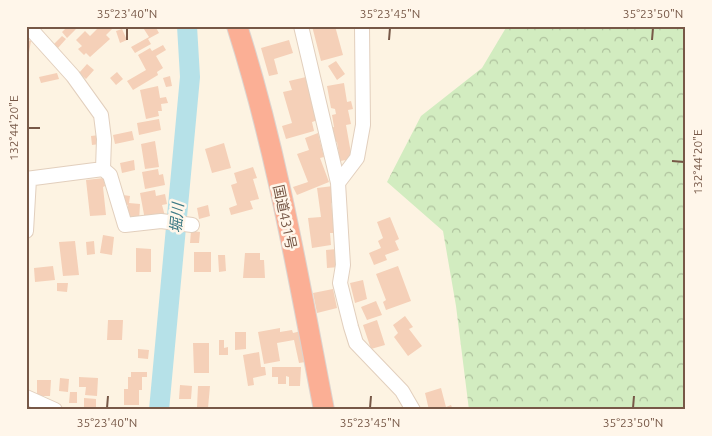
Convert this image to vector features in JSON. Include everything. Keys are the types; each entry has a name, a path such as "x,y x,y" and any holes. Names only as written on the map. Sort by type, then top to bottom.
{"highway":[{"name":"国道431号","path":"237,26 253,76 282,201 324,410"}],"street":[{"path":"28,26 73,76 101,115 104,139 103,169"},
{"path":"301,26 338,184 343,249 340,283 351,327 356,342 402,391 413,410"},
{"path":"338,184 358,158 364,125 362,26"},
{"path":"26,231 28,179 103,169 110,175 125,225 161,221 192,225"},
{"path":"26,397 55,410"}],"green space":[{"path":"507,26 686,26 686,410 469,410 456,306 443,231 387,182 421,116 482,68"}],"building":[{"path":"68,26 74,26 76,29 67,38 62,32"},
{"path":"100,26 113,28 106,35 110,39 90,57 86,53 84,55 78,49 82,46 76,40 85,31 90,36"},
{"path":"142,26 155,26 159,33 148,39 151,44 135,53 131,47 149,37"},
{"path":"312,26 335,26 343,55 321,61"},
{"path":"122,29 127,40 120,43 116,31"},
{"path":"62,36 66,39 58,48 54,44"},
{"path":"26,40 31,41 28,58 26,57"},
{"path":"289,40 293,53 274,59 278,74 269,76 261,48"},
{"path":"163,45 166,50 156,56 163,68 157,72 158,75 133,90 127,81 146,70 138,55 150,48 152,51"},
{"path":"336,61 345,74 337,80 328,66"},
{"path":"87,64 94,70 86,79 79,73"},
{"path":"117,72 123,79 116,85 110,78"},
{"path":"57,73 59,79 41,83 39,77"},
{"path":"170,76 172,86 166,87 163,78"},
{"path":"306,77 318,120 312,122 314,131 286,139 282,126 292,123 283,92 292,90 289,81"},
{"path":"344,83 347,102 351,101 353,109 348,110 351,124 346,125 352,159 340,161 337,142 333,141 331,128 334,127 332,115 336,114 335,109 331,108 327,86"},
{"path":"158,86 160,98 166,97 168,103 161,104 162,111 158,111 159,116 146,119 140,90"},
{"path":"159,119 161,130 139,135 137,123"},
{"path":"132,131 134,140 115,144 113,135"},
{"path":"318,133 324,157 320,158 329,182 297,195 293,187 308,182 297,154 309,150 305,138"},
{"path":"99,135 100,144 92,145 91,136"},
{"path":"155,141 159,167 145,169 141,144"},
{"path":"224,143 231,168 212,173 205,149"},
{"path":"134,160 135,170 122,173 120,163"},
{"path":"253,167 257,178 253,179 259,199 250,201 253,209 231,215 229,208 237,205 231,185 237,183 234,173"},
{"path":"158,169 159,175 163,174 165,185 145,189 142,172"},
{"path":"104,178 106,215 90,216 86,180"},
{"path":"333,186 335,203 331,203 335,233 330,233 331,245 312,248 308,218 321,217 317,188"},
{"path":"155,190 156,196 165,194 167,204 162,205 165,216 145,220 140,193"},
{"path":"123,195 130,196 129,203 140,204 139,221 127,220 128,205 123,204"},
{"path":"208,205 210,216 199,219 197,208"},
{"path":"390,217 399,239 395,241 399,250 385,255 387,260 374,265 369,253 381,248 378,241 383,238 377,222"},
{"path":"191,231 200,232 199,243 190,243"},
{"path":"103,235 114,237 112,255 100,253"},
{"path":"75,241 79,275 63,276 59,242"},
{"path":"94,241 95,254 87,255 86,242"},
{"path":"136,248 151,249 151,272 136,272"},
{"path":"337,249 339,267 327,268 326,250"},
{"path":"194,252 211,252 211,272 194,272"},
{"path":"245,253 260,253 260,260 264,260 265,278 243,278"},
{"path":"218,255 225,255 226,271 219,272"},
{"path":"53,266 55,280 35,282 34,268"},
{"path":"398,266 411,301 386,310 383,302 386,300 376,274"},
{"path":"363,280 367,299 355,303 350,283"},
{"path":"57,283 68,283 67,292 57,291"},
{"path":"333,289 337,308 317,313 313,293"},
{"path":"376,301 382,315 367,320 361,307"},
{"path":"405,316 413,327 409,329 422,346 408,356 394,337 398,333 393,325"},
{"path":"108,320 123,320 122,340 107,340"},
{"path":"377,320 385,345 371,349 363,325"},
{"path":"280,328 280,332 292,330 293,333 301,331 305,362 299,363 294,340 277,343 280,361 264,364 258,332"},
{"path":"235,332 246,332 246,349 235,350"},
{"path":"219,340 224,340 224,348 228,347 228,355 219,355"},
{"path":"193,343 209,343 209,373 194,373"},
{"path":"138,349 149,350 148,359 138,358"},
{"path":"259,352 261,367 265,367 266,375 253,378 254,385 248,386 243,355"},
{"path":"272,367 301,367 300,386 289,386 289,377 286,376 286,384 278,384 278,377 272,377"},
{"path":"131,372 147,372 147,377 142,377 142,390 139,390 139,405 124,405 124,389 128,389 128,377 131,377"},
{"path":"79,377 98,378 97,396 85,395 86,387 79,387"},
{"path":"60,378 69,379 68,392 59,391"},
{"path":"37,380 51,380 50,396 37,396"},
{"path":"180,385 192,386 191,399 179,399"},
{"path":"198,386 210,386 208,408 197,407"},
{"path":"441,388 446,407 451,405 453,410 429,410 425,393"},
{"path":"70,392 77,392 77,403 69,403"},
{"path":"84,398 96,399 96,408 84,410"}],"waterway":[{"name":"堀川","path":"159,410 190,77 187,26"}]}
